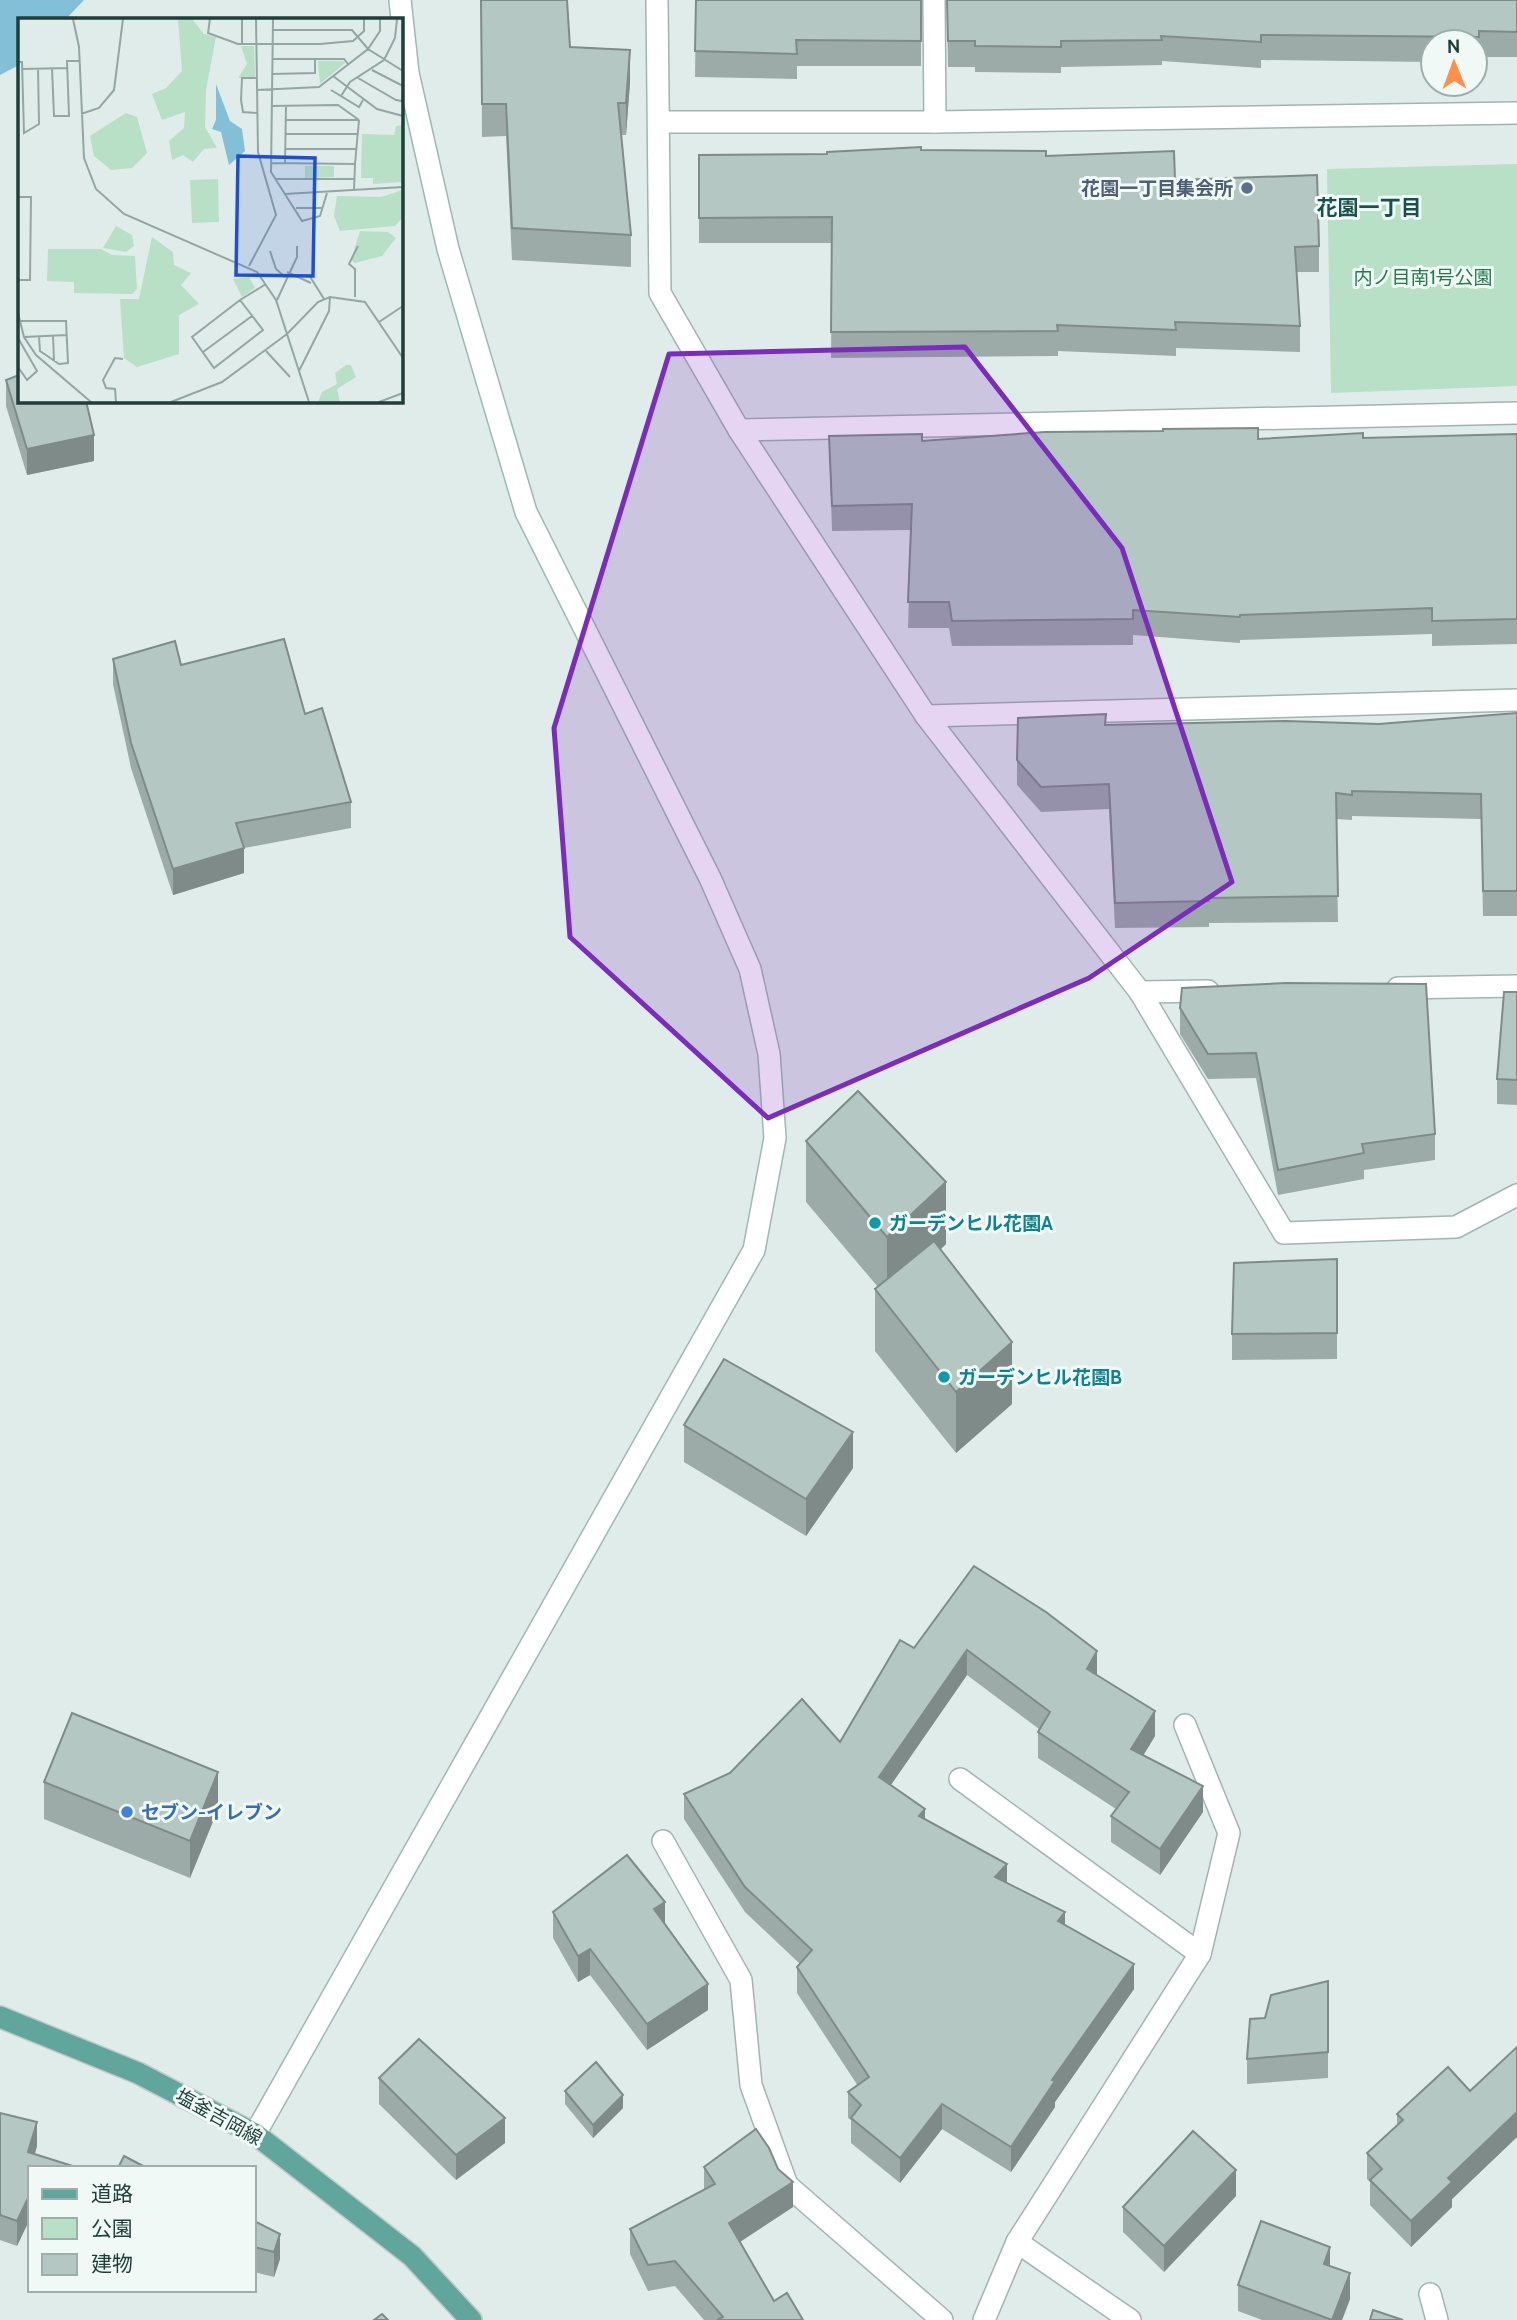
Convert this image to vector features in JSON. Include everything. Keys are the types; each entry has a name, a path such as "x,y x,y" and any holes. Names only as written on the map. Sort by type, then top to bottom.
{"main road":[{"name":"塩釜吉岡線","path":"0,2017 138,2073 255,2134 412,2256 471,2320"}],"street":[{"path":"400,0 402,18"},
{"path":"657,0 660,293 739,430 926,716 1140,992 1284,1233 1456,1227 1517,1195"},
{"path":"934,0 935,122"},
{"path":"255,2134 754,1250 775,1138 769,1054 750,969 710,878 526,512 448,249 408,73 402,18"},
{"path":"659,122 935,122 1517,113"},
{"path":"739,430 1517,413"},
{"path":"926,716 1517,700"},
{"path":"1377,988 1517,986"},
{"path":"1140,992 1224,990"},
{"path":"984,2320 1017,2242 1200,1954 1229,1833 1185,1725"},
{"path":"960,1779 1200,1954"},
{"path":"663,1840 741,1980 751,2085 787,2185 942,2320"},
{"path":"1017,2242 1130,2320"},
{"path":"1430,2294 1437,2320"}],"highlighted area":[{"path":"965,347 1122,548 1232,882 1089,978 768,1118 570,937 554,728 669,354"}],"green space":[{"name":"内ノ目南1号公園","path":"1517,164 1517,386 1331,393 1327,169"}],"water":[{"path":"0,0 84,0 67,18 18,18 18,66 0,75"}],"building":[{"path":"481,0 567,0 570,47 630,50 626,103 618,103 631,235 512,228 506,104 482,104"},
{"path":"696,0 921,0 921,41 796,40 797,54 695,51"},
{"path":"947,0 1517,0 1517,32 1489,31 1489,28 1419,28 1419,36 1261,35 1261,42 1161,36 1162,40 1061,41 1061,47 975,46 975,41 948,41"},
{"path":"921,147 921,150 1046,151 1046,156 1174,151 1175,180 1317,175 1319,246 1295,247 1300,326 1175,322 1176,330 1057,325 1058,331 831,332 832,217 699,218 699,155 827,154"},
{"path":"18,375 18,402 86,402 94,435 27,449 6,380"},
{"path":"1258,428 1258,439 1363,433 1363,438 1517,434 1517,619 1432,621 1432,608 1240,617 1133,610 1133,619 952,621 949,602 908,602 912,504 832,506 829,436 922,434 922,441 1045,432"},
{"path":"284,639 305,714 322,708 351,802 236,823 244,848 173,869 131,743 113,659 175,641 181,665"},
{"path":"1517,713 1517,891 1483,891 1481,794 1352,791 1352,795 1336,793 1338,896 1115,903 1109,784 1041,787 1017,760 1018,718 1106,714 1105,725 1286,721 1379,724"},
{"path":"1286,983 1426,984 1435,1134 1362,1144 1364,1153 1278,1170 1256,1053 1208,1054 1180,1008 1182,988"},
{"path":"1504,992 1517,992 1517,1080 1497,1079"},
{"path":"858,1091 946,1182 887,1237 806,1141"},
{"path":"934,1241 1012,1342 956,1392 875,1289"},
{"path":"1337,1259 1337,1333 1232,1334 1234,1263"},
{"path":"724,1359 853,1432 806,1499 684,1425"},
{"path":"974,1566 1046,1612 1097,1651 1087,1669 1155,1711 1131,1749 1203,1786 1160,1849 1111,1816 1129,1792 1038,1732 1050,1712 967,1650 879,1777 925,1809 919,1816 1007,1864 995,1877 1065,1912 1058,1921 1134,1964 1052,2080 1055,2081 1011,2147 942,2104 900,2158 851,2118 861,2105 848,2092 869,2077 797,1967 812,1950 745,1887 684,1794 730,1773 802,1699 840,1742 900,1640 914,1648"},
{"path":"72,1713 218,1772 190,1841 44,1782"},
{"path":"627,1855 665,1902 654,1909 708,1984 647,2024 590,1949 578,1956 553,1912"},
{"path":"1328,1981 1328,2052 1247,2059 1250,2019 1265,2018 1271,1995"},
{"path":"419,2039 505,2118 456,2155 379,2078"},
{"path":"1517,2047 1517,2112 1448,2178 1452,2182 1411,2221 1370,2180 1382,2169 1367,2153 1403,2120 1397,2114 1448,2067 1470,2091"},
{"path":"596,2062 623,2095 593,2125 565,2091"},
{"path":"0,2113 37,2122 28,2152 73,2166 28,2166 28,2198 17,2221 0,2215"},
{"path":"756,2129 769,2148 778,2169 793,2182 729,2223 774,2301 787,2293 803,2320 717,2320 723,2317 675,2261 648,2265 630,2229 715,2184 704,2167"},
{"path":"1193,2131 1236,2170 1164,2246 1123,2207"},
{"path":"124,2156 143,2166 119,2166"},
{"path":"1261,2221 1330,2247 1324,2264 1350,2273 1332,2320 1238,2285"},
{"path":"256,2222 280,2234 274,2252 256,2248"},
{"path":"1373,2310 1403,2320 1370,2320"},
{"path":"382,2314 388,2320 374,2320"}],"place":[{"name":"花園一丁目集会所","path":"1247,188"},
{"name":"ガーデンヒル花園A","path":"875,1223"},
{"name":"ガーデンヒル花園B","path":"944,1377"},
{"name":"セブン-イレブン","path":"127,1812"}],"district":[{"name":"花園一丁目","path":"1369,207"}]}
